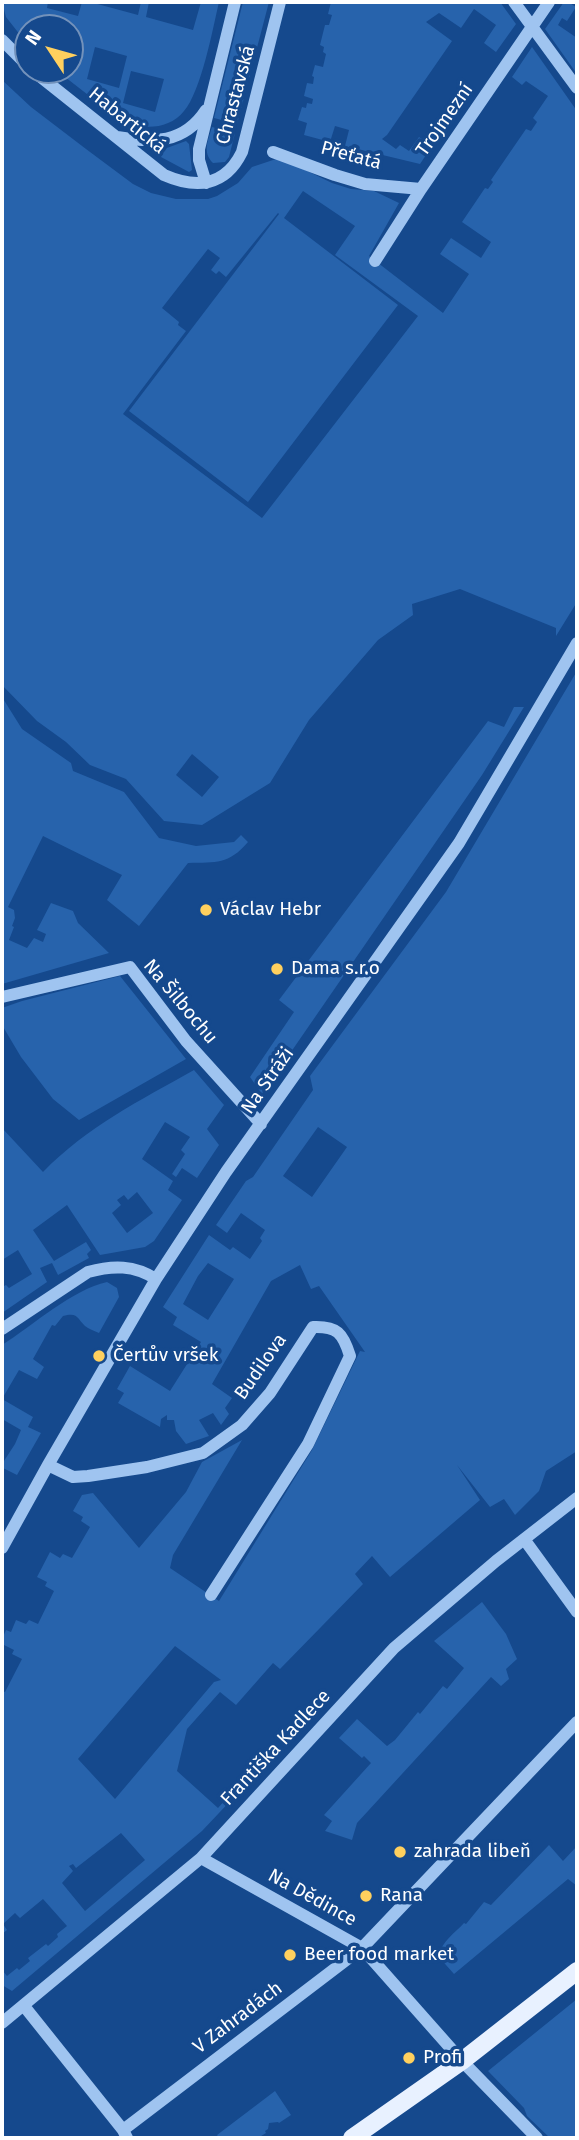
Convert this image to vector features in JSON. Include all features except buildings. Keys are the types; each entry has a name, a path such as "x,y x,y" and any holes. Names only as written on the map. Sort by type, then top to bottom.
{"main road":[{"path":"352,2138 462,2062 577,1971"}],"street":[{"name":"Chrastavská","path":"235,2 198,149 206,183 229,172 242,152 280,2"},
{"path":"514,2 577,88"},
{"name":"Trojmezní","path":"375,261 549,2"},
{"name":"Habartická","path":"50,84 164,175 177,181 206,183"},
{"name":"Chrastavská","path":"117,136 159,141 172,138 194,125 209,104"},
{"name":"Přeťatá","path":"273,152 365,184 421,189"},
{"name":"Na Stráži","path":"2,1548 47,1465 156,1279 220,1182 453,852 577,643"},
{"name":"Na Šilbochu","path":"2,997 130,967 186,1041 261,1124"},
{"path":"2,1329 88,1272 100,1268 128,1267 143,1270 156,1279"},
{"name":"Budilova","path":"47,1465 73,1477 88,1476 147,1468 204,1453 242,1425 270,1393 313,1327 327,1326 339,1332 350,1356 308,1444 211,1595"},
{"name":"Františka Kadlece","path":"2,2023 201,1858 394,1648 577,1498"},
{"path":"524,1539 577,1612"},
{"name":"V Zahradách","path":"125,2134 362,1948 577,1722"},
{"name":"Na Dědince","path":"201,1858 362,1948 462,2062 537,2138"},
{"path":"24,2006 125,2134"}],"shaded area":[{"path":"2,2 48,2 47,8 70,14 14,14 14,27 6,17"},
{"path":"82,2 138,15 141,2 149,2 146,17 193,30 201,2 219,2 206,59 196,90 184,111 170,122 153,127 135,125 119,119 74,84 84,84 84,14 79,14","holes":["95,47 127,56 119,88 87,79","131,71 164,79 155,112 123,103"]},
{"path":"243,2 269,2 237,124 214,118"},
{"path":"331,2 500,2 516,24 496,52 484,43 496,25 474,9 461,28 439,13 426,22 452,41 382,139 396,149 400,145 409,151 419,137 432,146 420,164 345,146 349,130 335,126 330,142 304,135 307,123 298,120 302,107 306,108 307,103 312,104 313,99 304,96 307,83 313,84 315,65 323,67 326,54 323,52 324,47 320,45 325,25 329,25 332,15 328,14"},
{"path":"564,2 576,7 567,21 562,18 558,25 577,38 577,74 545,29"},
{"path":"532,47 577,111 577,602 556,636 556,628 460,589 412,604 413,615 378,640 309,720 270,783 202,825 164,821 126,779 90,765 66,742 37,721 2,685 2,80 31,107 86,149 133,184 151,193 176,199 208,199 238,183 252,167 276,159 332,183 351,189 374,191 399,203 369,256 443,313 469,274 440,254 451,238 481,258 491,242 462,222 485,188 488,189 493,182 491,180 526,129 531,131 537,122 533,118 548,96 526,81 522,85 512,77","holes":["303,191 355,226 335,255 418,316 262,518 123,414 186,331 162,308 208,249 220,258 211,270 216,274 219,271 226,277 278,213 129,411 248,502 398,305 284,218","192,754 219,777 202,797 176,775"]},
{"path":"212,127 235,133 229,157 225,162 213,163 208,155 207,146"},
{"path":"186,141 189,144 192,170 189,172 161,157 164,149"},
{"path":"577,671 577,1451 546,1471 539,1491 515,1515 504,1499 490,1507 457,1465 480,1500 390,1577 372,1556 355,1574 363,1584 280,1669 273,1663 236,1705 220,1692 187,1729 177,1771 218,1808 264,1757 268,1761 202,1831 12,1991 2,1985 2,1970 7,1976 17,1968 19,1970 30,1961 28,1958 46,1944 48,1946 67,1926 43,1899 20,1918 15,1913 3,1924 7,1930 2,1934 2,1691 5,1692 22,1659 12,1654 14,1650 4,1645 2,1648 4,1634 6,1630 11,1632 16,1620 26,1624 29,1620 38,1624 54,1591 45,1586 47,1582 37,1577 50,1552 60,1558 63,1554 72,1558 90,1527 81,1521 83,1517 73,1511 82,1495 93,1493 139,1548 186,1492 202,1462 242,1440 173,1555 170,1568 219,1601 312,1450 360,1351 365,1352 319,1286 311,1289 300,1265 271,1281 212,1384 232,1398 225,1408 229,1414 221,1425 213,1413 199,1420 209,1436 186,1444 176,1431 174,1420 167,1420 167,1415 161,1419 160,1427 118,1403 124,1393 117,1389 130,1366 170,1391 201,1342 173,1325 177,1317 163,1307 209,1235 230,1250 233,1247 250,1259 262,1241 260,1238 265,1230 241,1213 227,1233 216,1225 313,1090 310,1076 446,892","holes":["318,1127 347,1147 312,1197 283,1176","208,1263 234,1279 208,1320 183,1304","175,1646 221,1680 214,1682 115,1799 78,1759","121,1833 145,1860 85,1911 62,1883 73,1871 69,1866 73,1864 76,1868"]},
{"path":"2,697 22,729 71,763 73,771 124,792 159,838 196,846 234,842 241,835 248,842 234,855 221,861 188,863 139,926 107,900 122,875 43,836 8,907 14,910 15,918 9,940 27,948 34,938 43,942 46,934 37,930 51,903 73,911 78,923 109,953 2,984"},
{"path":"514,707 524,707 482,775 262,1094 250,1077 294,1012 279,1000 488,721 504,727"},
{"path":"120,976 186,1059 79,1120 53,1099 21,1057 2,1025 2,1008"},
{"path":"194,1070 224,1105 207,1129 219,1145 197,1178 182,1168 176,1177 172,1174 185,1154 181,1150 190,1137 165,1122 142,1159 173,1181 168,1190 182,1200 154,1241 145,1247 100,1255 67,1205 33,1230 54,1261 86,1242 91,1250 87,1254 89,1258 58,1275 52,1263 40,1268 47,1282 2,1313 2,1287 6,1285 9,1288 32,1274 18,1250 2,1260 2,1128 43,1172 96,1128","holes":["137,1192 153,1213 127,1233 112,1213 121,1205 117,1200 124,1195 128,1200"]},
{"path":"107,1282 117,1288 119,1297 99,1333 88,1328 73,1315 63,1316 55,1326 52,1325 33,1359 44,1367 37,1379 19,1370 2,1399 2,1345 80,1292"},
{"path":"2,1399 33,1417 28,1427 41,1433 17,1475 3,1468 2,1464 21,1430 2,1419"},
{"path":"482,1602 506,1634 517,1659 506,1669 509,1679 501,1686 491,1677 357,1823 352,1840 325,1831 332,1821 324,1815 371,1763 339,1738 357,1719 387,1746 395,1740 418,1712 420,1714 443,1686 447,1689 464,1668 434,1641"},
{"path":"549,1845 563,1861 577,1846 577,1886 568,1879 454,1974 438,1956 446,1941 466,1924 484,1902 491,1905"},
{"path":"577,1999 577,2138 550,2138 488,2071"},
{"path":"275,2091 291,2115 279,2123 269,2123 266,2133 258,2138 219,2138 217,2135"}],"place":[{"name":"Václav Hebr","path":"206,910"},
{"name":"Dama s.r.o","path":"277,969"},
{"name":"Čertův vršek","path":"99,1356"},
{"name":"zahrada libeň","path":"400,1852"},
{"name":"Rana","path":"366,1896"},
{"name":"Beer food market","path":"290,1955"},
{"name":"Profi","path":"409,2058"}]}
